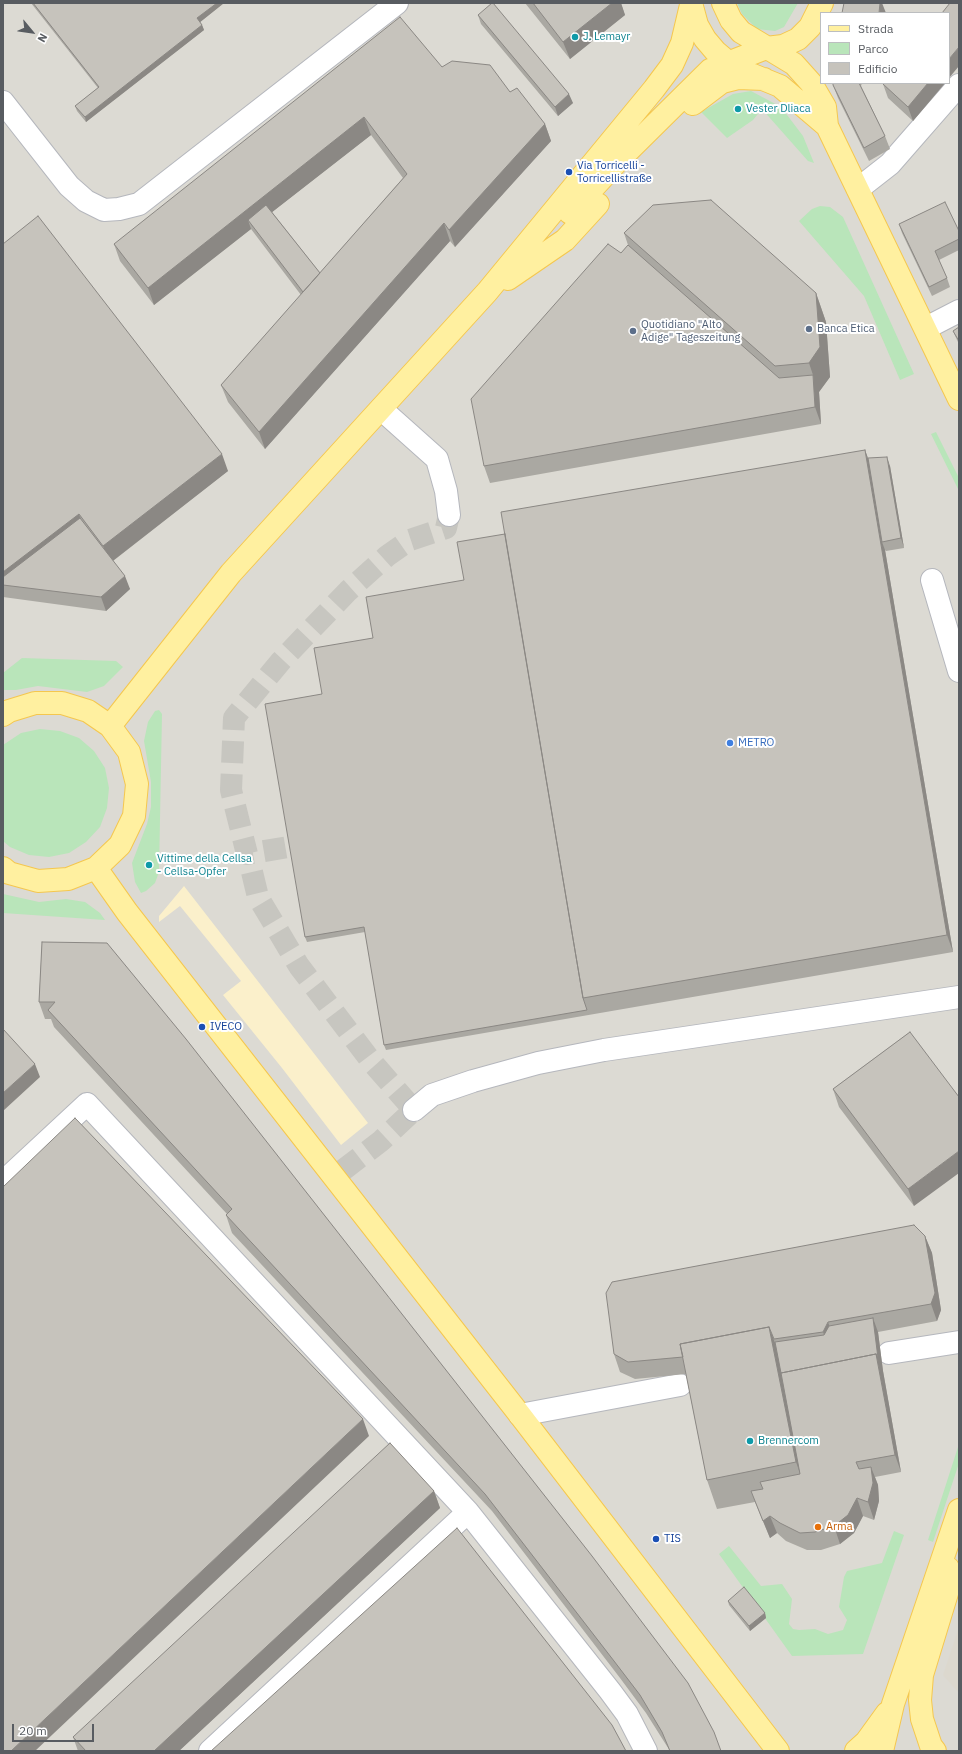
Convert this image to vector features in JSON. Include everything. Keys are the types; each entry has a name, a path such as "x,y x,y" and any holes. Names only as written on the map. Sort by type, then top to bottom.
{"main road":[{"path":"723,3 731,20 741,32 794,64 811,83 825,107 827,126 959,399"},
{"path":"487,292 551,234 616,163 710,70 729,64 766,48 783,46 798,39 810,27 822,3"},
{"path":"691,4 697,25 705,39 729,64 780,86 827,126"},
{"path":"110,726 231,573 487,292 672,65 682,43 691,4"},
{"path":"487,292 565,240 680,115 722,82 738,78 764,79"},
{"path":"3,715 9,711 35,703 62,703 88,711 110,726 129,752 137,784 134,816 120,845 96,868 68,879 38,881 9,873 3,868"},
{"path":"96,868 136,924 520,1415 778,1751"},
{"path":"882,1751 894,1704 959,1510"},
{"path":"935,1751 922,1719 920,1700 922,1675 951,1580 944,1553"},
{"path":"856,1751 866,1742 894,1704"},
{"path":"756,1723 791,1751"}],"street":[{"path":"3,102 69,186 86,201 104,210 119,209 139,204 397,3"},
{"path":"858,189 890,164 959,85"},
{"path":"926,328 959,312"},
{"path":"381,409 437,458 446,492 449,516"},
{"path":"932,580 959,671"},
{"path":"414,1110 432,1095 473,1081 538,1063 604,1050 959,997"},
{"path":"3,1182 87,1104 468,1512 610,1691 627,1714 646,1751"},
{"path":"889,1353 959,1342"},
{"path":"520,1415 680,1385"},
{"path":"210,1751 468,1512"}],"shaded area":[{"path":"3,3 959,3 959,1751 3,1751"},
{"path":"959,1627 959,1693 943,1675"}],"green space":[{"path":"737,3 798,3 784,27 775,31 757,29 742,14"},
{"path":"751,91 781,107 803,136 814,163 808,161 762,109 753,120 727,138 701,112 733,94"},
{"path":"820,206 830,207 843,217 914,374 900,380 864,296 799,221 812,209"},
{"path":"936,432 959,478 959,491 931,434"},
{"path":"22,658 116,661 123,667 104,686 87,692 38,686 16,690 3,690 3,673"},
{"path":"159,710 162,714 159,872 155,883 146,891 141,893 135,882 132,863 147,824 151,807 151,782 144,741 148,722 155,711"},
{"path":"40,729 60,731 79,738 94,751 105,768 109,788 107,808 100,827 86,842 69,853 49,857 29,855 10,847 3,841 3,745 21,733"},
{"path":"3,894 39,902 66,899 85,902 100,913 105,920 3,913"},
{"path":"959,1444 959,1463 933,1542 928,1540"},
{"path":"894,1531 904,1535 863,1654 792,1656 719,1554 729,1546 761,1586 782,1584 792,1599 789,1624 793,1629 815,1629 828,1634 843,1630 847,1620 839,1607 844,1577 847,1571 882,1563"}],"sand":[{"path":"184,886 368,1123 341,1145 282,1068 223,995 241,981 180,906 159,922 159,916"}],"building":[{"path":"33,3 217,3 197,18 202,25 85,117 75,106 99,87"},
{"path":"492,3 569,94 555,107 478,15"},
{"path":"533,3 612,3 563,42"},
{"path":"844,3 880,3 879,12 842,12"},
{"path":"950,3 959,3 959,47 950,58 950,12 943,12"},
{"path":"400,17 442,67 452,61 490,65 510,92 517,88 545,124 449,230 444,223 259,432 221,385 407,174 364,117 148,288 114,244"},
{"path":"859,84 885,136 864,148 833,85"},
{"path":"883,84 927,84 908,107"},
{"path":"711,200 816,293 820,347 809,363 775,366 624,233 653,205"},
{"path":"945,202 959,231 959,239 935,251 947,278 929,287 899,224"},
{"path":"266,205 320,273 303,292 248,220"},
{"path":"38,216 222,454 103,546 79,514 3,572 3,244"},
{"name":"Quotidiano \"Alto Adige\" Tageszeitung","path":"608,244 621,253 628,245 779,378 813,375 815,407 484,466 471,399"},
{"path":"959,327 959,341 953,331"},
{"name":"METRO","path":"865,450 947,935 583,998 501,512"},
{"path":"887,457 901,538 882,542 868,458"},
{"path":"80,518 125,576 101,597 3,585 3,577"},
{"path":"505,534 583,998 587,1010 384,1045 364,927 305,937 265,704 322,694 314,648 373,638 366,597 464,580 457,542"},
{"path":"42,942 107,943 186,1039 592,1556 688,1683 714,1732 721,1751 670,1751 662,1732 640,1695 485,1494 226,1215 232,1209 48,1010 55,1002 39,1002"},
{"path":"3,1029 35,1064 3,1093"},
{"path":"910,1032 959,1097 959,1151 908,1189 833,1089"},
{"path":"75,1118 363,1419 11,1751 4,1751 3,1187"},
{"path":"914,1225 925,1236 935,1293 931,1304 828,1322 823,1332 774,1339 769,1327 680,1344 683,1357 628,1362 614,1354 606,1293 612,1282"},
{"path":"873,1318 878,1358 876,1354 781,1373 775,1342 824,1335 829,1326"},
{"name":"Brennercom","path":"769,1327 796,1462 707,1480 680,1344"},
{"path":"876,1354 895,1455 856,1462 859,1469 871,1467 873,1483 868,1502 857,1498 848,1515 834,1526 815,1532 800,1533 770,1516 763,1521 751,1491 763,1489 760,1482 800,1474 781,1373"},
{"path":"390,1443 434,1491 154,1751 86,1751 73,1737"},
{"path":"457,1528 612,1725 626,1751 211,1751"},
{"path":"744,1587 765,1613 749,1626 728,1601"}],"tunnel":[{"path":"318,842 247,854 231,790 234,718 281,661 348,591 387,556 410,540 446,528 449,515"},
{"path":"252,872 258,897 299,966 371,1061 414,1110 381,1141 334,1177"}],"place":[{"name":"J. Lemayr","path":"575,37"},
{"name":"Vester Dliaca","path":"738,109"},
{"name":"Via Torricelli - Torricellistraße","path":"569,172"},
{"name":"Banca Etica","path":"809,329"},
{"name":"Quotidiano \"Alto Adige\" Tageszeitung","path":"633,331"},
{"name":"METRO","path":"730,743"},
{"name":"Vittime della Cellsa - Cellsa-Opfer","path":"149,865"},
{"name":"IVECO","path":"202,1027"},
{"name":"Brennercom","path":"750,1441"},
{"name":"Arma","path":"818,1527"},
{"name":"TIS","path":"656,1539"}]}
